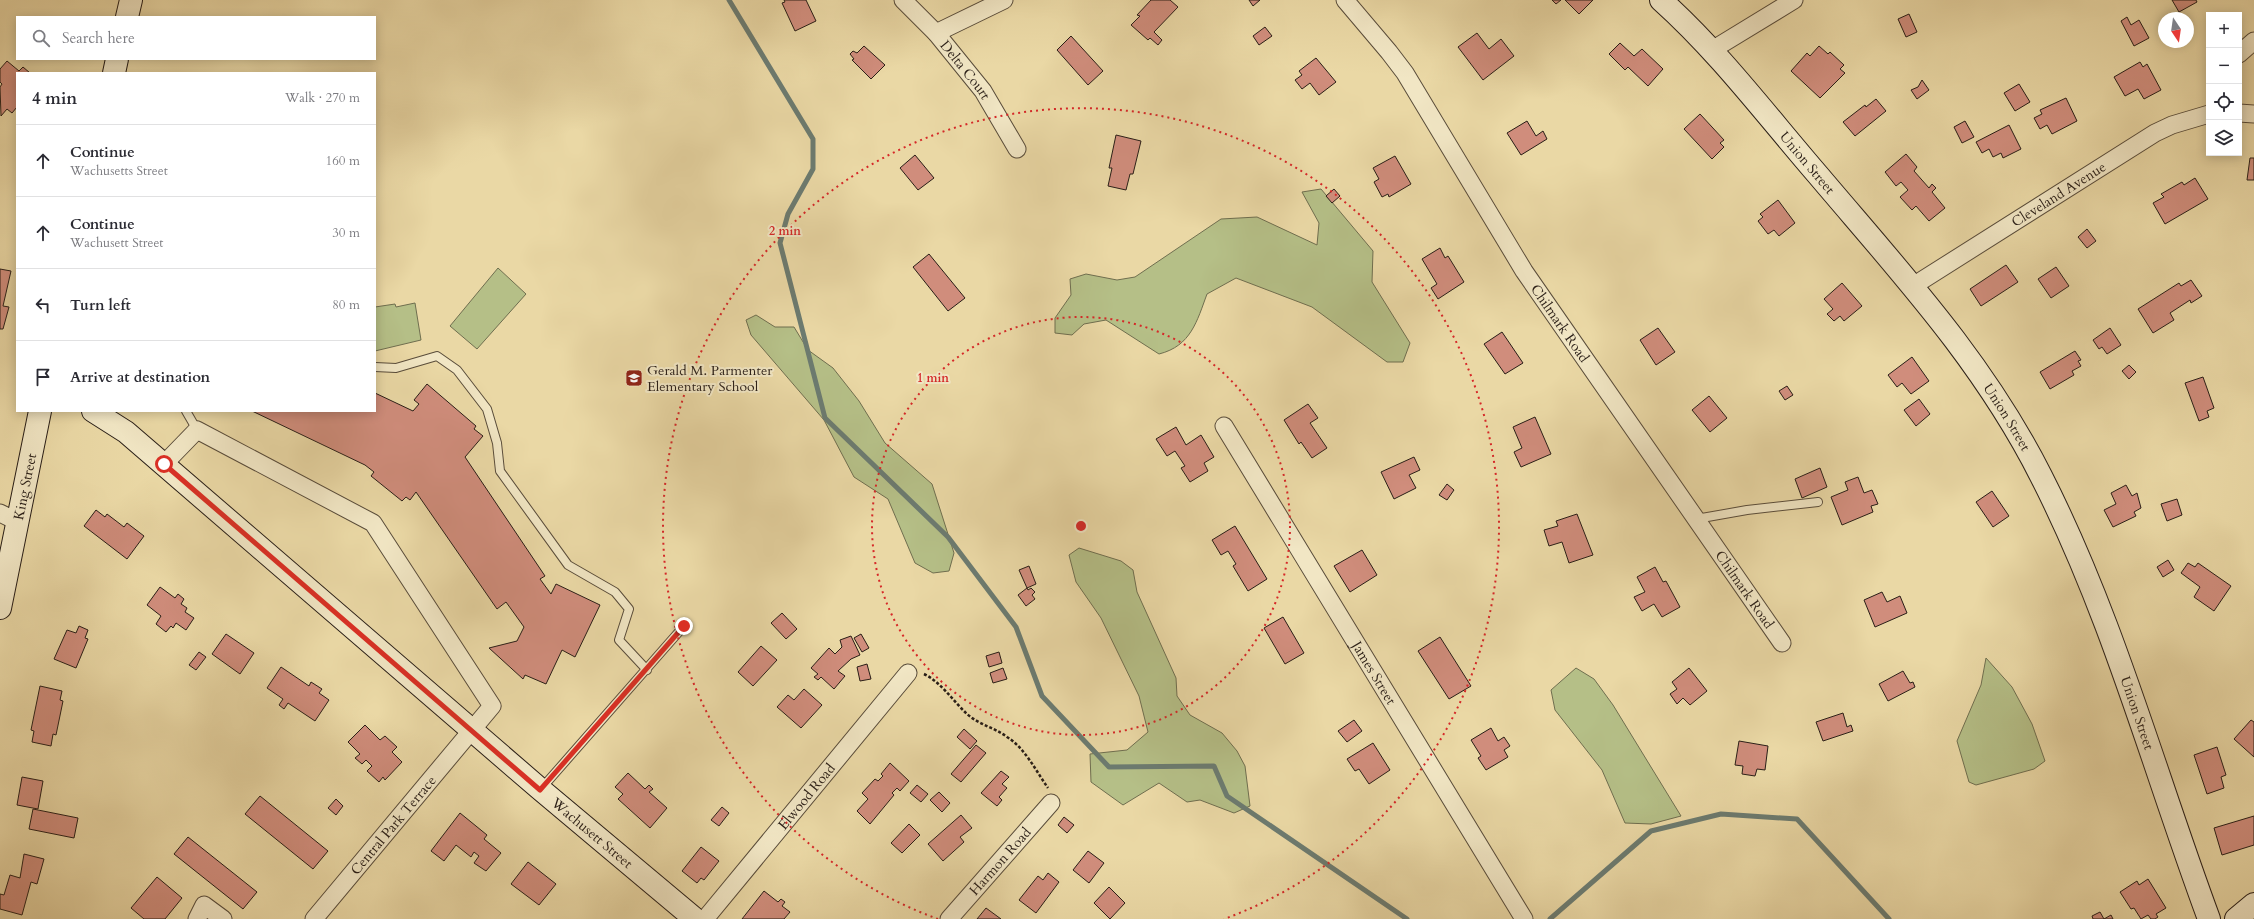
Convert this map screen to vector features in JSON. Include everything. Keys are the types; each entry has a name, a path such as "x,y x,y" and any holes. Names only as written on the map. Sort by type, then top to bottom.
{"main road":[{"path":"127,16 131,0"},
{"name":"Union Street","path":"1662,0 1712,50 1913,286 1977,367 2005,409 2043,478 2086,574 2116,652 2209,919"},
{"path":"114,72 117,60"},
{"name":"King Street","path":"0,608 9,518 40,412"},
{"name":"Wachusett Street","path":"95,412 126,432 164,464 473,730 540,790 695,919"},
{"path":"2236,919 2254,904"}],"street":[{"name":"Delta Court","path":"903,0 936,33 983,91 1017,149"},
{"path":"936,33 1004,0"},
{"name":"Chilmark Road","path":"1345,0 1405,73 1524,271 1782,643"},
{"path":"1712,50 1794,0"},
{"path":"2242,51 2254,41"},
{"path":"2242,113 2254,114"},
{"name":"Cleveland Avenue","path":"1913,286 2155,134 2172,125 2206,115"},
{"name":"James Street","path":"1224,426 1524,919"},
{"path":"164,464 197,430"},
{"name":"Central Park Terrace","path":"197,430 373,523 492,706 314,919"},
{"name":"Elwood Road","path":"705,919 908,673"},
{"name":"Harmon Road","path":"949,919 1051,803"},
{"path":"198,919 204,905 223,919"}],"lane":[{"path":"376,367 396,368 437,356 457,370 487,409 497,443 500,471 568,565 615,592 629,609 619,640 647,670"},
{"path":"187,412 197,430"},
{"path":"1696,519 1748,510 1818,502"},
{"path":"540,790 647,670 684,626"}],"path":[{"path":"908,673 922,673 930,677 954,702 981,725 1008,737 1021,750 1048,788 1051,803"}],"green space":[{"path":"1321,189 1373,251 1372,282 1410,343 1403,362 1387,362 1312,307 1236,278 1207,294 1196,323 1186,339 1170,350 1159,354 1106,320 1084,324 1072,335 1055,333 1055,318 1071,295 1070,279 1086,274 1117,280 1135,277 1221,219 1257,217 1317,245 1319,223 1302,192"},
{"path":"498,268 526,294 477,349 450,326"},
{"path":"415,303 421,340 376,351 376,307 395,304 396,307"},
{"path":"756,315 775,327 794,327 808,350 833,368 859,401 885,443 932,484 954,553 949,571 933,573 915,563 888,499 854,477 824,420 751,335 746,320"},
{"path":"1079,548 1121,561 1133,570 1137,592 1176,678 1177,696 1190,715 1222,733 1237,751 1245,766 1250,806 1234,813 1200,800 1187,802 1159,783 1123,805 1091,782 1090,754 1127,750 1148,732 1139,696 1101,618 1076,582 1069,555"},
{"path":"1986,658 2012,687 2032,724 2045,761 2034,769 1976,785 1969,782 1957,741 1981,685"},
{"path":"1576,668 1594,679 1613,705 1681,816 1651,824 1625,823 1602,770 1555,710 1551,690"}],"building":[{"path":"784,0 806,0 816,21 795,31 782,3 785,2"},
{"path":"1151,0 1170,0 1178,7 1154,32 1162,40 1158,45 1150,38 1148,40 1131,25 1140,16 1137,15"},
{"path":"1249,0 1260,0 1253,6"},
{"path":"1552,0 1561,0 1556,4"},
{"path":"1565,0 1593,0 1579,14"},
{"path":"2172,0 2196,0 2197,2 2179,12"},
{"path":"1909,14 1917,32 1906,37 1898,19"},
{"path":"2127,17 2131,25 2139,20 2149,38 2134,46 2121,21"},
{"path":"1265,27 1272,36 1259,45 1253,36"},
{"path":"1477,33 1489,49 1501,39 1514,56 1483,80 1458,47"},
{"path":"1071,36 1103,71 1088,85 1057,50"},
{"path":"1620,43 1634,56 1642,49 1663,69 1648,86 1628,67 1625,70 1609,54"},
{"path":"864,46 885,65 871,79 852,60 854,59 850,54 853,51 857,53"},
{"path":"1819,46 1828,54 1830,52 1844,65 1840,69 1845,73 1820,98 1791,71 1807,53 1810,56"},
{"path":"1316,58 1336,82 1319,95 1310,83 1302,89 1295,80 1302,75 1299,71"},
{"path":"7,61 19,71 23,67 29,72 16,72 16,108 12,113 7,109 1,116 0,87 2,84 0,82 0,69"},
{"path":"2140,62 2143,67 2147,64 2161,90 2144,99 2138,89 2125,96 2114,77"},
{"path":"1922,80 1929,90 1917,99 1911,90 1918,87"},
{"path":"2019,84 2030,102 2015,111 2004,93"},
{"path":"2066,98 2077,121 2052,134 2047,125 2040,129 2034,118 2042,114 2040,110"},
{"path":"1876,99 1886,111 1855,136 1843,122 1865,105 1866,107"},
{"path":"1700,114 1724,140 1720,143 1724,147 1712,159 1684,129"},
{"path":"1527,121 1536,136 1543,131 1547,139 1521,155 1507,133"},
{"path":"1965,121 1974,137 1962,143 1954,127"},
{"path":"2009,125 2021,149 2003,158 2001,153 1993,157 1989,149 1982,153 1976,142"},
{"path":"1116,135 1141,141 1133,174 1130,174 1126,190 1108,186 1112,168 1109,168"},
{"path":"1906,154 1917,167 1914,171 1929,188 1932,184 1936,188 1932,192 1945,208 1929,221 1916,206 1912,210 1900,197 1908,190 1901,182 1896,186 1885,172"},
{"path":"915,155 934,178 918,190 900,168"},
{"path":"1395,156 1411,184 1389,197 1388,194 1382,197 1374,182 1379,179 1373,168"},
{"path":"2250,158 2254,158 2254,180 2247,180"},
{"path":"2195,178 2208,199 2165,224 2153,203 2164,197 2161,194 2182,182 2184,185"},
{"path":"1334,189 1340,196 1332,203 1326,196"},
{"path":"1778,200 1795,223 1779,236 1774,230 1768,234 1758,221 1763,217 1760,214"},
{"path":"2087,229 2096,241 2087,248 2078,237"},
{"path":"1440,248 1445,258 1448,256 1464,282 1438,299 1431,288 1437,284 1422,259"},
{"path":"929,254 965,298 948,311 913,267"},
{"path":"2006,265 2018,282 1981,306 1970,289"},
{"path":"2056,267 2069,286 2051,298 2038,279"},
{"path":"0,269 11,271 3,306 9,307 3,329 0,329"},
{"path":"2191,280 2202,296 2191,303 2190,300 2170,313 2174,320 2153,333 2138,309 2179,283 2181,286"},
{"path":"1842,283 1862,306 1844,321 1840,316 1834,321 1827,314 1833,309 1824,299"},
{"path":"1658,328 1675,352 1656,365 1640,340"},
{"path":"2110,328 2121,345 2107,354 2102,347 2099,349 2093,340"},
{"path":"1502,332 1523,363 1505,374 1484,344"},
{"path":"2075,351 2081,360 2078,361 2081,366 2072,371 2074,375 2050,389 2040,372"},
{"path":"1912,357 1929,381 1911,394 1902,383 1897,387 1888,375"},
{"path":"2129,365 2136,372 2129,379 2122,371"},
{"path":"2203,377 2214,408 2207,411 2209,417 2199,421 2185,383"},
{"path":"427,384 476,426 474,429 483,436 465,457 545,576 540,579 551,594 556,584 600,605 575,657 562,650 546,684 525,675 523,679 489,648 517,641 524,627 506,602 497,609 416,492 410,500 406,497 402,501 371,476 374,472 365,465 254,412 376,412 376,393 413,411 419,404 414,400"},
{"path":"1787,386 1793,395 1785,400 1779,391"},
{"path":"1709,396 1727,418 1710,432 1692,410"},
{"path":"1919,399 1930,414 1916,426 1904,410"},
{"path":"1308,404 1318,418 1310,423 1327,448 1312,458 1301,442 1299,444 1284,420"},
{"path":"1535,417 1551,454 1521,467 1514,452 1522,448 1513,427"},
{"path":"1176,427 1186,445 1201,435 1214,457 1204,463 1208,471 1190,482 1181,468 1185,466 1175,451 1167,456 1156,439"},
{"path":"1414,457 1420,470 1409,475 1416,488 1394,499 1381,472"},
{"path":"1820,468 1827,487 1802,498 1795,479"},
{"path":"1858,477 1864,493 1872,490 1878,504 1871,506 1873,512 1842,525 1831,497 1848,490 1845,482"},
{"path":"1447,484 1454,490 1447,500 1439,495"},
{"path":"2126,485 2132,496 2137,493 2141,508 2134,512 2136,516 2113,527 2104,510 2116,504 2111,493"},
{"path":"1992,491 2009,516 1993,527 1976,502"},
{"path":"2177,499 2182,515 2167,521 2161,504"},
{"path":"96,510 105,517 107,514 124,527 127,523 144,536 127,559 84,526"},
{"path":"1577,514 1593,555 1569,563 1562,542 1549,546 1544,530 1558,526 1556,521"},
{"path":"1235,526 1267,579 1248,591 1233,566 1236,564 1228,551 1221,555 1212,540"},
{"path":"1362,550 1377,575 1350,592 1334,566"},
{"path":"2168,560 2174,570 2163,577 2157,567"},
{"path":"2188,563 2195,567 2198,563 2231,586 2214,611 2194,597 2200,587 2181,573"},
{"path":"1029,566 1036,584 1027,588 1019,570"},
{"path":"1655,567 1663,582 1666,581 1680,607 1662,617 1654,604 1642,611 1634,597 1645,592 1637,577"},
{"path":"160,587 175,598 178,594 184,599 181,604 187,608 185,612 194,618 186,630 176,623 173,628 171,626 166,632 156,624 161,616 147,605"},
{"path":"1027,588 1028,590 1031,588 1035,592 1032,595 1035,599 1026,606 1018,595"},
{"path":"1882,592 1887,602 1900,596 1907,613 1875,627 1864,600"},
{"path":"782,613 797,629 786,639 771,623"},
{"path":"1283,617 1304,653 1285,664 1264,628"},
{"path":"79,626 88,630 85,638 88,639 76,668 54,659 67,630 76,633"},
{"path":"226,634 254,653 240,674 212,654"},
{"path":"861,634 869,648 862,652 854,638"},
{"path":"851,636 860,655 851,659 838,671 845,676 834,689 821,677 818,680 814,677 818,674 811,668 829,648 835,654 842,647 840,640"},
{"path":"1440,637 1471,686 1449,699 1418,651"},
{"path":"761,646 777,660 753,686 738,672"},
{"path":"199,652 206,657 196,670 189,665"},
{"path":"999,652 1002,663 989,667 986,656"},
{"path":"867,664 871,679 860,681 857,667"},
{"path":"281,667 309,686 311,682 322,689 319,693 329,700 315,721 288,703 284,709 279,705 283,699 267,688"},
{"path":"1003,668 1007,679 993,683 990,673"},
{"path":"1689,668 1707,691 1690,705 1683,698 1677,704 1670,694 1677,689 1672,682"},
{"path":"1903,671 1910,683 1913,682 1915,687 1888,701 1879,684"},
{"path":"40,686 62,691 60,700 63,701 56,735 53,734 51,746 32,742 34,731 31,730"},
{"path":"804,689 822,705 801,728 777,707 788,695 794,700"},
{"path":"1843,713 1847,727 1851,725 1853,731 1823,741 1816,722"},
{"path":"1354,720 1362,731 1347,742 1338,731"},
{"path":"2251,720 2254,722 2254,757 2234,739"},
{"path":"365,725 380,740 385,736 397,747 392,752 402,762 385,780 383,777 379,782 367,771 372,766 366,760 362,764 355,758 360,754 348,742"},
{"path":"1491,728 1498,741 1504,737 1510,746 1504,750 1508,757 1486,770 1478,758 1481,756 1471,740"},
{"path":"964,729 977,741 970,749 957,737"},
{"path":"1739,741 1768,746 1765,770 1757,769 1755,776 1742,774 1743,766 1735,765"},
{"path":"1373,743 1390,770 1369,784 1359,769 1355,771 1347,759"},
{"path":"976,745 986,753 961,782 951,774"},
{"path":"2217,747 2226,775 2221,777 2224,788 2207,794 2194,755"},
{"path":"890,763 909,781 900,791 897,788 892,793 894,795 870,824 857,811 868,799 862,793 875,779 878,781 883,776 881,774"},
{"path":"1001,771 1009,777 1002,784 1007,788 999,797 1002,800 997,806 981,793"},
{"path":"628,773 645,789 649,785 653,789 649,792 667,808 650,828 618,799 623,794 615,787"},
{"path":"22,777 43,781 38,809 17,805"},
{"path":"917,785 928,794 921,802 910,793"},
{"path":"939,792 950,803 942,812 930,800"},
{"path":"260,796 328,851 313,869 245,814"},
{"path":"336,799 343,806 336,815 328,808"},
{"path":"722,807 729,813 719,826 711,820"},
{"path":"33,809 78,818 74,838 29,829"},
{"path":"460,813 487,835 484,839 501,853 486,871 474,863 479,856 474,852 471,857 456,845 444,861 431,851"},
{"path":"961,815 972,828 960,837 964,842 943,861 928,844"},
{"path":"2254,816 2254,845 2222,855 2214,828"},
{"path":"1064,817 1074,825 1067,833 1058,825"},
{"path":"909,824 920,835 902,853 891,843"},
{"path":"188,837 257,892 243,909 174,854"},
{"path":"701,847 719,861 704,880 701,878 697,883 682,871"},
{"path":"1088,851 1104,863 1089,883 1073,870"},
{"path":"24,854 44,859 37,884 31,882 22,915 0,909 0,894 4,895 10,875 20,878"},
{"path":"528,862 556,884 539,905 511,884"},
{"path":"1048,873 1059,882 1036,913 1019,900 1038,876 1043,880"},
{"path":"157,877 182,898 165,919 144,919 131,908"},
{"path":"2148,879 2166,908 2156,914 2158,917 2155,919 2151,919 2148,915 2141,919 2134,908 2131,909 2120,892 2137,881 2139,885"},
{"path":"1109,887 1125,903 1110,919 1094,903"},
{"path":"764,891 778,902 781,899 785,902 782,906 790,912 784,919 742,919"},
{"path":"986,908 1001,919 977,919"},
{"path":"2100,912 2104,919 2093,919 2092,916"},
{"path":"2111,915 2113,919 2104,919"}],"waterway":[{"path":"729,0 813,139 813,169 788,214 780,243 825,418 948,537 1016,627 1042,696 1109,767 1214,766 1227,796 1407,919"},
{"path":"1550,919 1651,831 1721,814 1797,819 1889,919"}],"place":[{"name":"Gerald M. Parmenter Elementary School","path":"634,378"}],"route":[{"path":"164,464 473,730 540,790 647,670 684,626"}]}
